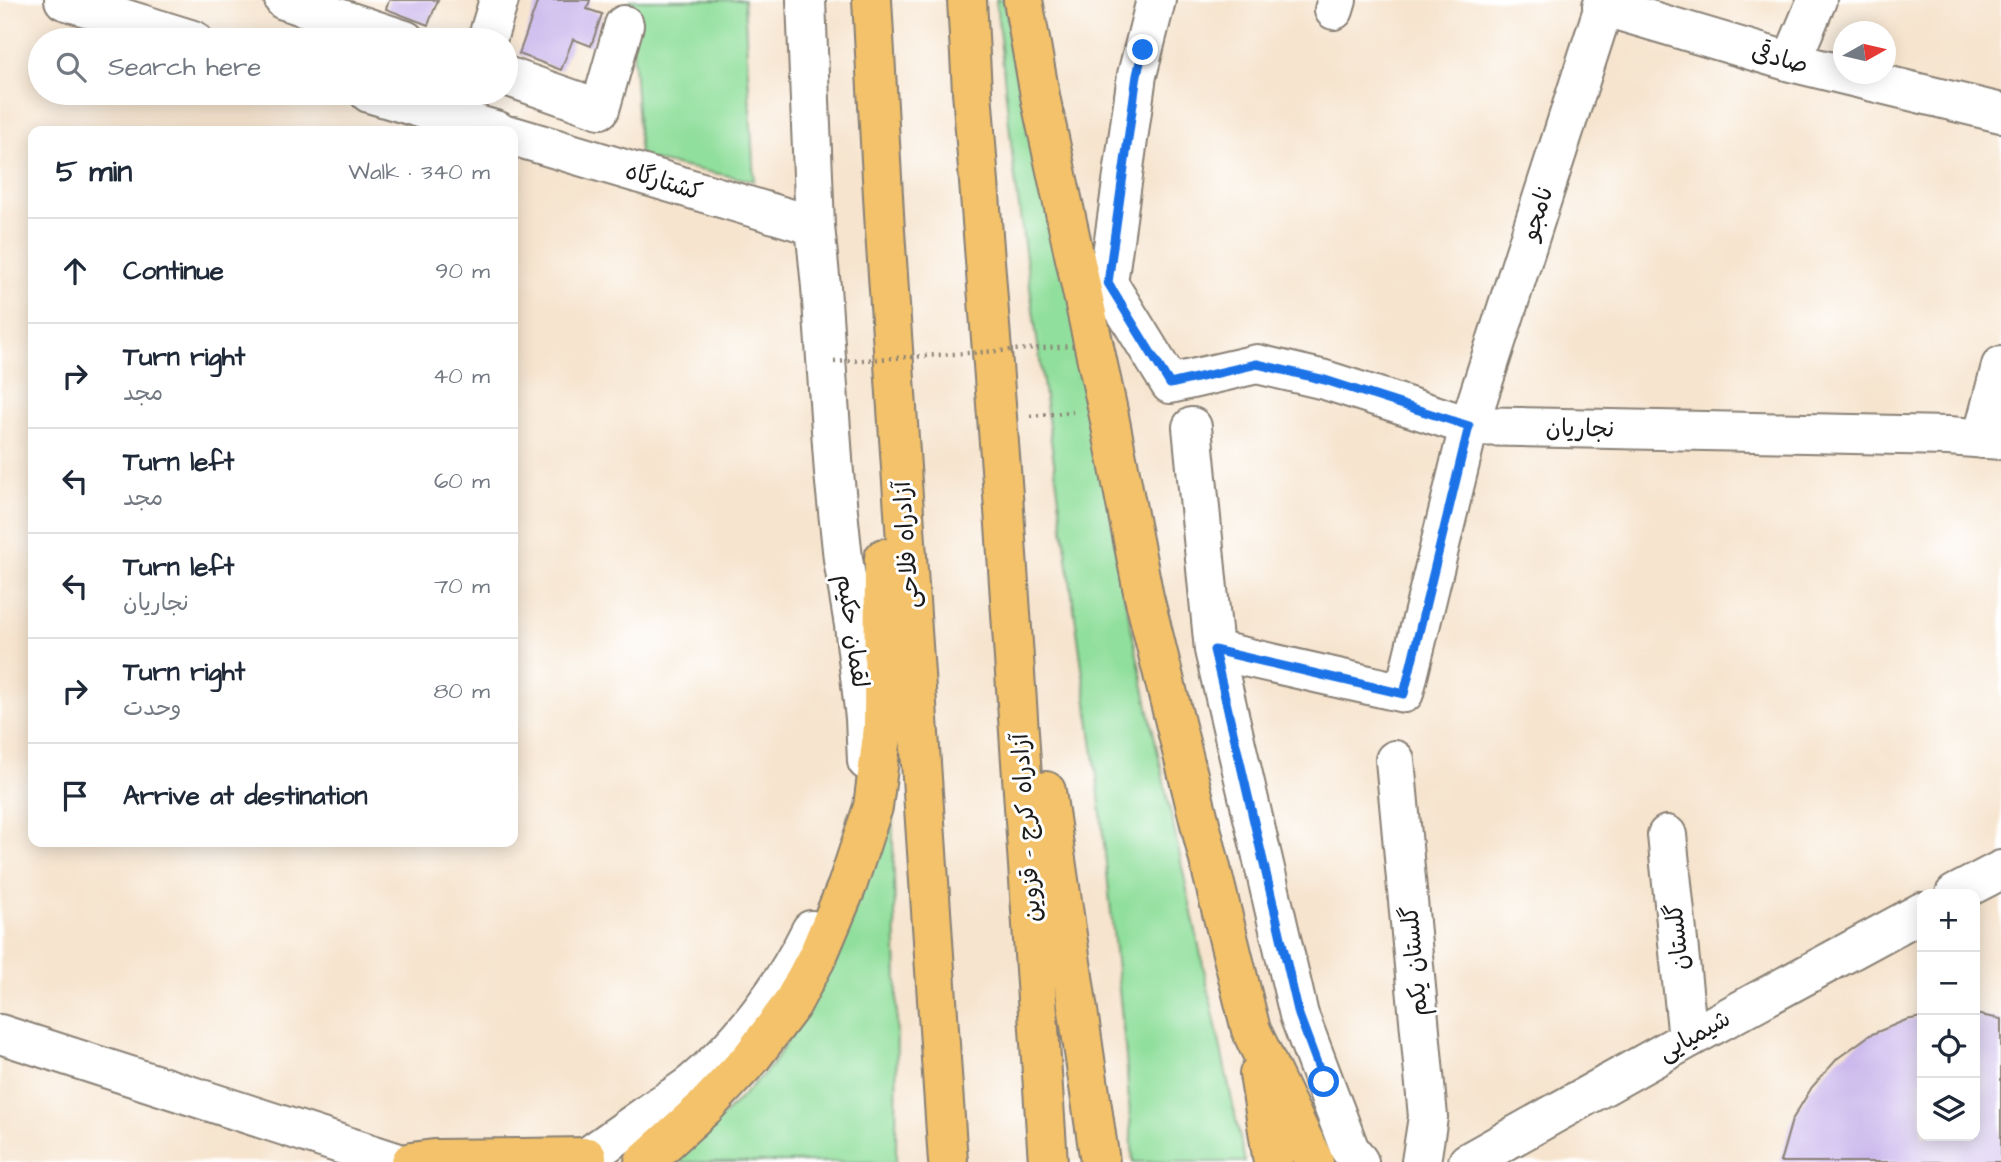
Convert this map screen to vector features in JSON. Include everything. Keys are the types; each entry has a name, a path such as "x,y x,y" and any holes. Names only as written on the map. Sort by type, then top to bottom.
{"main road":[{"name":"آزادراه فلاحی","path":"872,0 943,1090"},
{"path":"967,0 1003,495 1100,1162"},
{"path":"1023,0 1041,101 1109,416 1144,597 1251,1030 1273,1162"},
{"path":"644,1162 705,1107 742,1068 792,1004 818,955 847,886 873,807 883,728 885,231"},
{"name":"آزادراه کرج - قزوین","path":"1003,495 1048,1162"},
{"path":"1251,1030 1314,1162"},
{"path":"939,1162 943,1090"},
{"path":"943,1090 948,1162"},
{"name":"لقمان حکیم","path":"429,1161 582,1159"}],"street":[{"path":"64,0 123,9 166,28"},
{"path":"284,0 350,10 383,28"},
{"path":"491,28 499,0"},
{"name":"لقمان حکیم","path":"582,1159 693,1083 747,1028 797,959 837,875 863,799 867,757 865,718 838,510 815,226 806,0"},
{"name":"نجاریان","path":"1156,0 1137,75 1108,283 1170,384 1257,364 1325,380 1469,426 1991,439"},
{"path":"1791,62 1817,0"},
{"name":"صادقی","path":"1604,3 1791,62 2001,113"},
{"name":"نامجو","path":"1214,650 1404,694 1469,426 1604,3"},
{"path":"518,80 600,109 624,25"},
{"path":"410,105 481,126"},
{"name":"کشتارگاه","path":"518,137 815,226"},
{"path":"1991,439 2001,366"},
{"path":"1192,427 1214,650 1299,1015 1349,1148 1359,1162"},
{"name":"گلستان یکم","path":"1395,760 1428,1117 1421,1162"},
{"name":"گلستان","path":"1667,835 1688,1039"},
{"path":"1965,889 2001,870"},
{"name":"شیمیایی","path":"1468,1162 1917,915"},
{"path":"0,1034 396,1162"}],"path":[{"path":"834,362 1073,345"},
{"path":"997,419 1078,411 1109,416"}],"green space":[{"path":"630,0 744,0 754,181 640,158"},
{"path":"996,0 1003,0 1076,306 1120,575 1245,1162 1133,1162 1126,1057 1097,776 1014,171"},
{"path":"892,807 897,983 896,1162 672,1162 724,1115 771,1066 801,1021"}],"building":[{"path":"389,0 438,0 428,25 386,9"},
{"path":"538,0 590,0 587,9 602,14 591,46 573,39 561,70 519,54"},
{"path":"1980,1015 2001,1019 2001,1162 1780,1162 1792,1120 1812,1087 1838,1058 1870,1035 1917,1018 1917,1141 1980,1141"}],"route":[{"path":"1143,50 1137,75 1108,283 1170,384 1257,364 1325,380 1469,426 1404,694 1214,650 1299,1015 1324,1082"}]}
